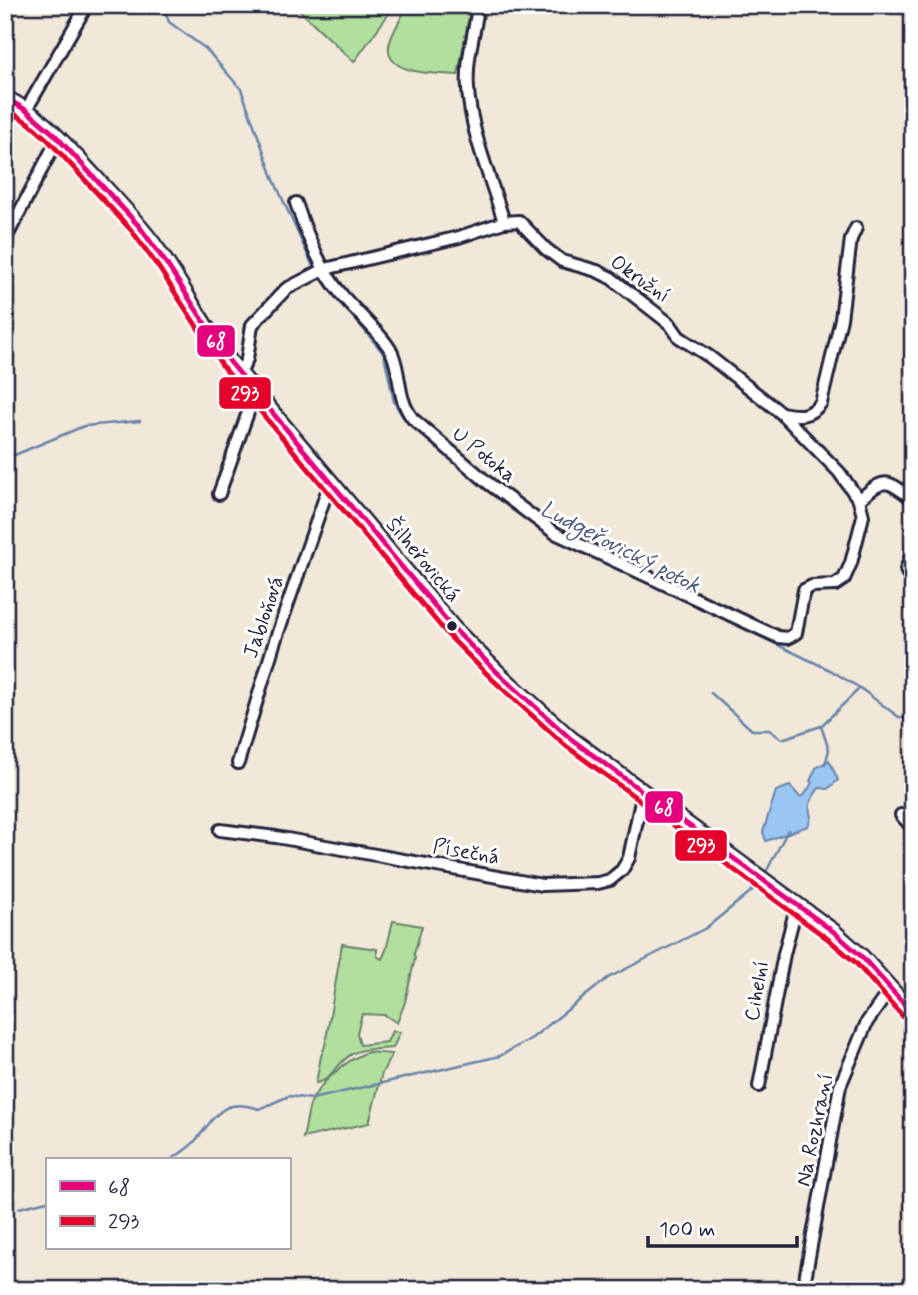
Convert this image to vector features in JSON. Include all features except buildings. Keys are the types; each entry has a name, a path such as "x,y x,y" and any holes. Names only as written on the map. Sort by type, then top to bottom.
{"street":[{"path":"26,110 87,5"},
{"path":"240,374 247,359 252,325 286,289 325,269 459,237 504,222 469,102 468,68 476,32 478,5"},
{"name":"Šilheřovická","path":"5,98 26,110 58,138 142,230 169,267 211,337 454,629 553,724 834,932 912,1009"},
{"path":"5,240 58,138"},
{"name":"U Potoka","path":"296,203 313,249 340,293 391,353 405,408 413,419 440,444 555,533 778,637 789,638 796,633 804,590 812,586 835,585 844,579 863,516 859,500"},
{"name":"Okružní","path":"504,222 519,221 546,249 562,261 611,278 670,324 680,337 710,357 780,413 839,472 859,500"},
{"path":"780,413 802,417 814,412 821,403 841,319 851,239 856,228"},
{"path":"219,494 251,404 258,396"},
{"path":"859,500 872,488 889,482 913,499"},
{"name":"Jabloňová","path":"238,763 282,620 326,495 334,487"},
{"path":"913,550 906,570 913,583"},
{"name":"Písečná","path":"220,830 276,837 542,885 597,883 610,880 622,870 629,858 643,792"},
{"path":"901,815 913,828"},
{"name":"Cihelní","path":"759,1086 783,954 797,904"},
{"name":"Na Rozhraní","path":"803,1290 840,1086 867,1022 891,988"}],"green space":[{"path":"294,5 395,5 354,62"},
{"path":"407,5 471,5 458,75 415,71 395,63 390,56 389,46"},
{"path":"393,921 422,926 405,1002 397,1023 385,1015 362,1014 357,1033 360,1045 387,1042 392,1031 400,1032 393,1048 357,1052 347,1057 325,1079 316,1083 342,944 377,949 377,956 382,959"},
{"path":"368,1052 392,1054 382,1073 369,1123 303,1138 310,1105 319,1089 342,1066"}],"water":[{"path":"829,760 838,780 828,789 819,788 814,795 808,826 766,841 763,832 776,791 790,786 800,797 812,783 810,781 816,768"}],"waterway":[{"name":"Ludgeřovický potok","path":"166,5 169,22 206,49 241,89 274,180 314,269"},
{"name":"Ludgeřovický potok","path":"320,277 384,354 394,402 403,417 412,425"},
{"path":"5,459 84,426 140,421"},
{"name":"Ludgeřovický potok","path":"427,438 490,492 545,532"},
{"name":"Ludgeřovický potok","path":"598,559 830,670 860,688 900,718 913,718"},
{"path":"825,764 829,750 821,726 860,688"},
{"path":"711,693 752,730 769,730 782,739 821,726"},
{"path":"765,874 788,830"},
{"path":"173,1158 191,1146 215,1116 228,1107 236,1105 259,1109 289,1096 312,1099 500,1056 532,1038 608,978 706,928 759,885"},
{"path":"19,1208 46,1201"}],"transit line":[{"name":"68","path":"5,98 26,110 54,134 139,226 230,362 454,629 571,739 834,932 862,957 913,1014"},
{"name":"293","path":"5,108 48,140 132,231 223,367 448,635 566,746 828,939 856,963 906,1020"}]}
